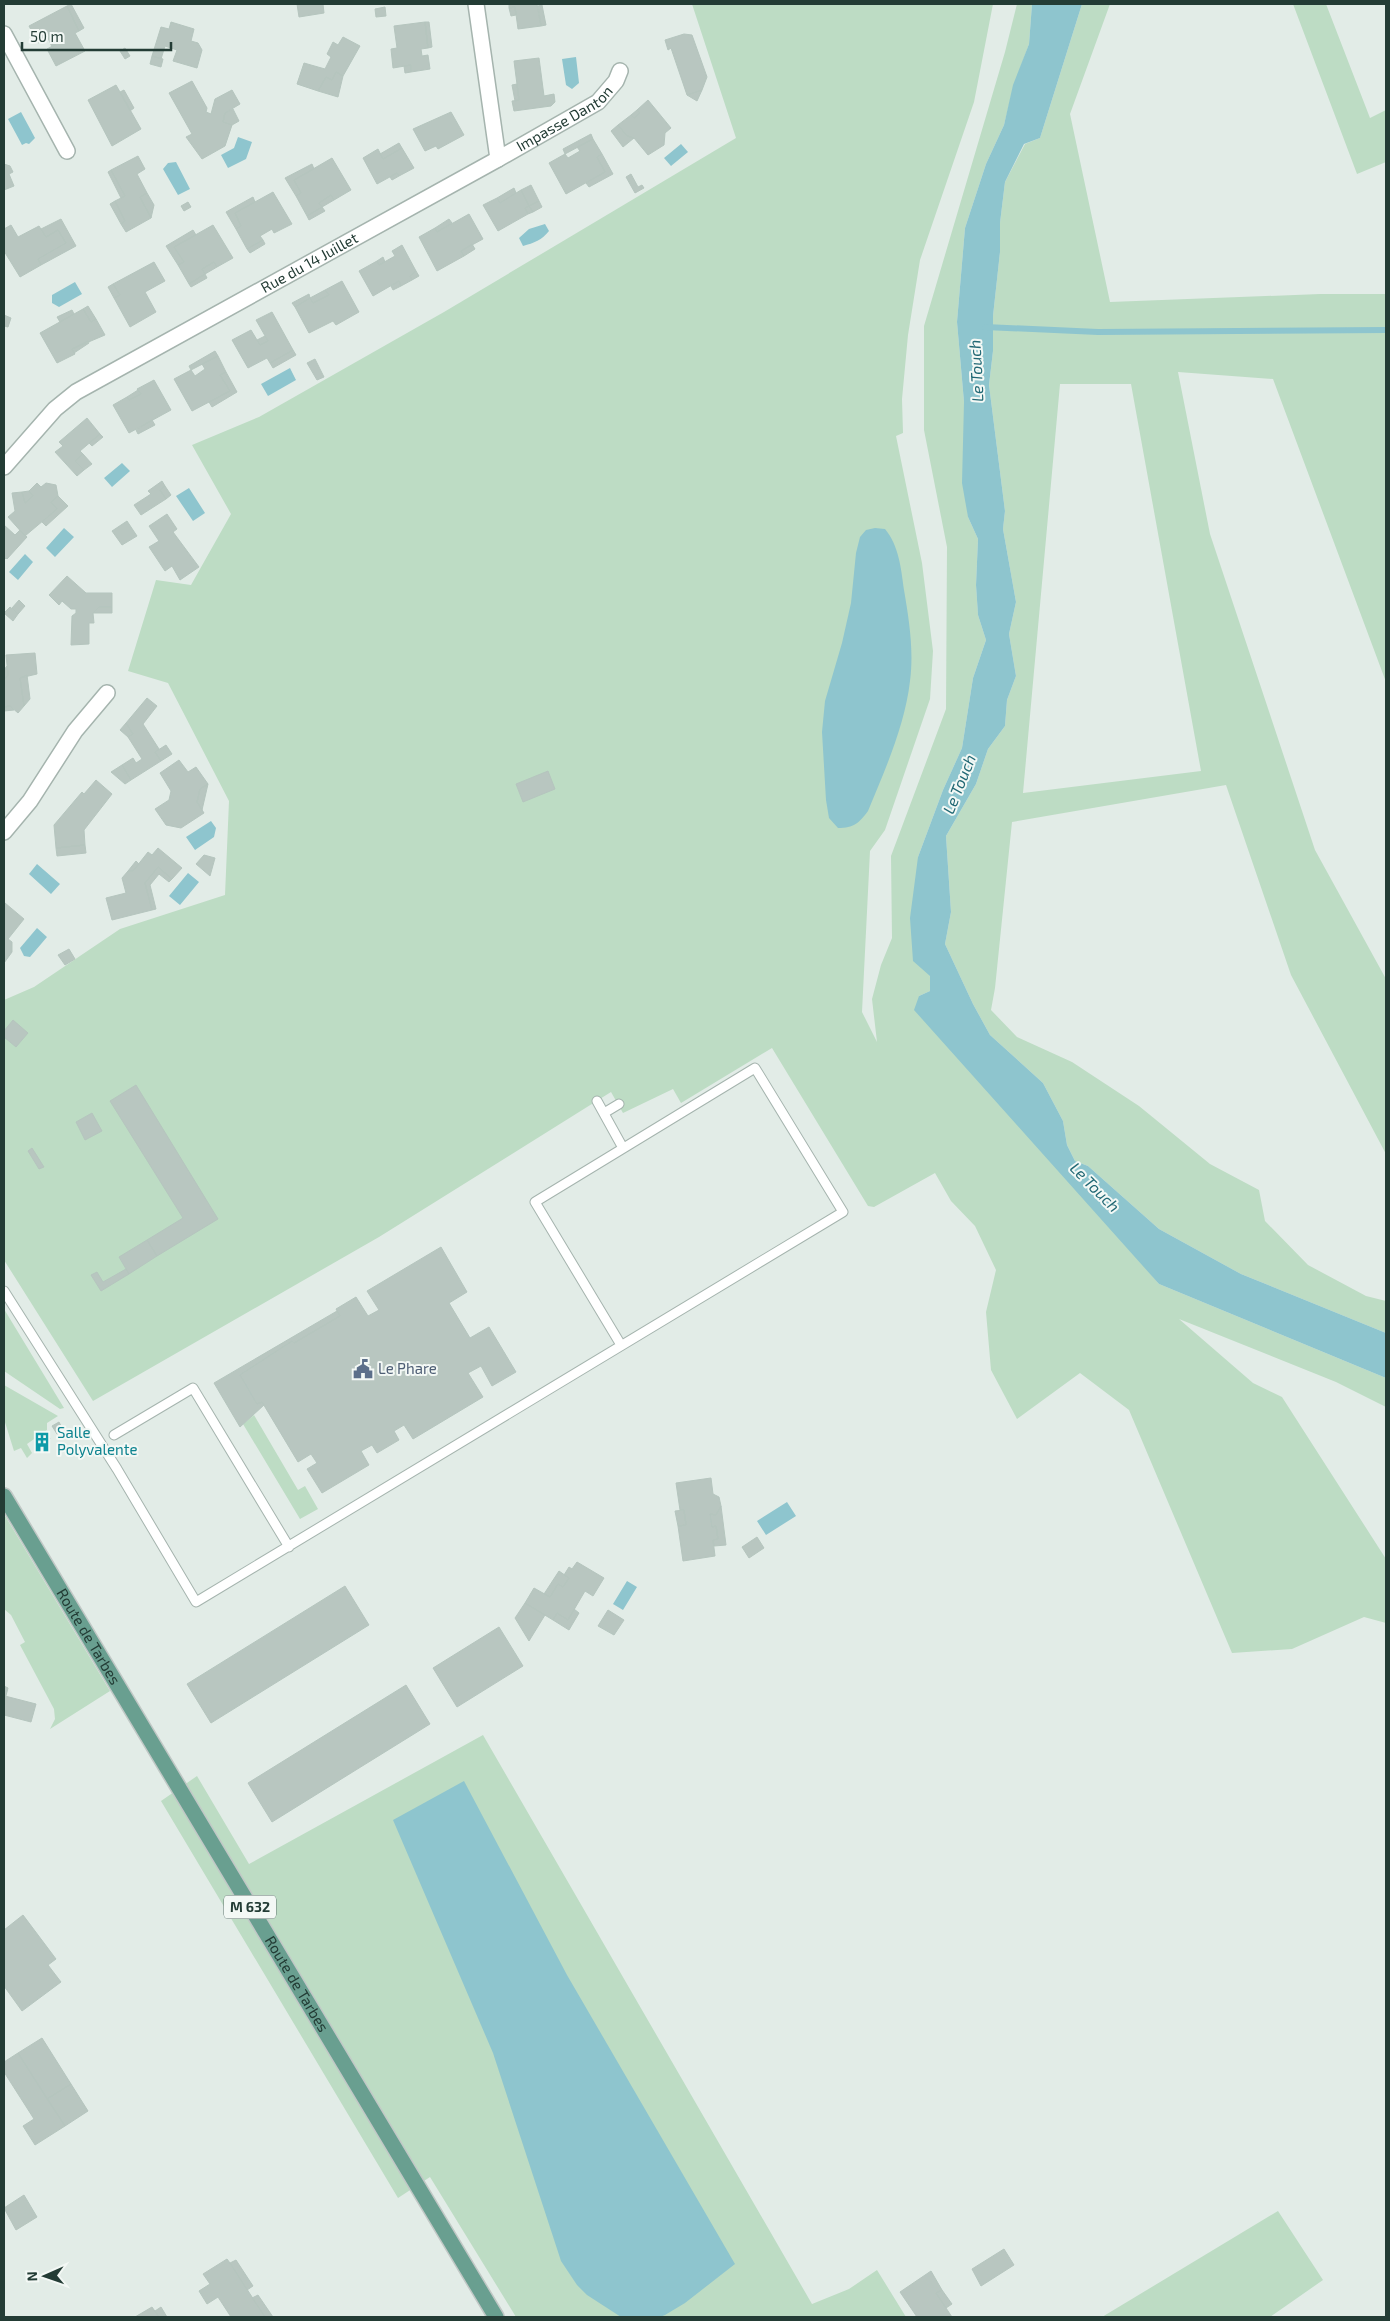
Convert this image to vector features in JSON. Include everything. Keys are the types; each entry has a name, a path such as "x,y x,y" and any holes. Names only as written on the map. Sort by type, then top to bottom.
{"main road":[{"name":"Route de Tarbes","path":"4,1496 496,2317"}],"street":[{"path":"476,4 498,158"},
{"path":"4,34 67,152"},
{"name":"Impasse Danton","path":"498,158 598,102 616,81 620,71"},
{"name":"Rue du 14 Juillet","path":"4,467 55,409 76,392 498,158"},
{"path":"4,832 30,801 76,731 107,693"}],"lane":[{"path":"4,1291 117,1470 196,1602 842,1212 755,1068 535,1202 621,1345"},
{"path":"598,1101 623,1148"},
{"path":"604,1113 619,1104"},
{"path":"114,1435 193,1388 289,1547"}],"green space":[{"path":"692,4 993,4 974,102 920,260 908,335 902,399 903,433 896,436 922,563 933,651 930,699 885,830 870,851 862,1012 877,1042 872,999 881,965 892,938 891,856 946,709 947,547 924,430 924,326 1005,52 1017,4 1032,4 1029,44 1014,85 1004,125 986,164 965,228 957,322 964,402 968,517 978,539 976,585 978,615 986,640 973,678 962,748 943,790 918,857 930,977 930,991 919,996 1159,1284 1386,1378 1386,1407 1336,1382 1179,1319 1253,1383 1282,1397 1386,1559 1386,1623 1364,1617 1292,1649 1232,1653 1129,1410 1080,1373 1017,1419 991,1370 986,1312 996,1270 975,1226 951,1201 935,1173 874,1207 868,1206 772,1048 681,1103 673,1089 623,1113 611,1092 379,1237 93,1401 4,1260 4,1000 34,987 120,929 225,895 229,801 168,683 128,671 156,580 191,585 231,514 192,445 259,417 444,312 736,138"},
{"path":"1082,4 1110,4 1070,114 1110,302 1320,294 1386,294 1386,682 1273,379 1178,372 1210,534 1315,850 1386,979 1386,1154 1291,975 1226,785 1012,822 995,988 991,1010 1017,1037 1072,1062 1139,1106 1210,1164 1259,1190 1265,1221 1308,1265 1366,1296 1386,1301 1386,1333 1241,1274 1159,1229 1088,1166 1075,1161 1067,1145 1063,1121 1043,1083 990,1035 945,944 951,912 946,836 976,784 988,749 1005,726 1007,700 1016,676 1009,634 1016,602 1003,529 1005,511 989,385 993,351 993,316 1000,252 1000,223 1005,182 1025,144 1040,138","holes":["1060,384 1131,384 1201,771 1023,793"]},
{"path":"1293,4 1326,4 1370,118 1386,110 1386,162 1357,174"},
{"path":"4,1309 64,1408 60,1409 4,1371"},
{"path":"4,1385 58,1416 47,1423 47,1430 27,1444 32,1453 27,1458 21,1448 14,1451 4,1419"},
{"path":"254,1415 298,1490 305,1486 318,1509 300,1519 243,1424"},
{"path":"4,1514 110,1691 50,1729 55,1719 54,1709 20,1645 25,1642 11,1615 4,1609"},
{"path":"483,1735 812,2304 849,2289 877,2270 906,2317 516,2317 430,2177 398,2198 161,1801 197,1776 249,1864"},
{"path":"1278,2211 1323,2280 1270,2317 1102,2317"}],"water":[{"name":"Le Touch","path":"1032,4 1082,4 1040,138 1024,144 1005,182 1000,223 1000,252 993,316 993,351 989,385 1005,511 1003,529 1016,602 1009,634 1016,676 1007,700 1005,726 988,749 976,784 946,836 951,912 945,944 990,1035 1043,1083 1063,1121 1067,1145 1075,1161 1088,1166 1159,1229 1241,1274 1386,1333 1386,1378 1159,1284 914,1010 919,996 930,991 930,976 913,961 910,918 918,857 943,790 962,748 973,678 986,640 978,615 976,585 978,539 968,517 962,483 964,402 957,322 965,228 986,164 1004,125 1013,85 1029,44"},
{"path":"576,57 579,83 572,89 566,85 562,59"},
{"path":"21,112 35,138 29,144 22,145 8,119"},
{"path":"238,137 252,142 246,159 228,168 221,155 234,148"},
{"path":"681,144 688,152 671,166 664,158"},
{"path":"176,162 190,189 178,195 163,169 168,163"},
{"path":"545,224 549,231 544,237 523,246 519,238 529,229"},
{"path":"75,282 82,294 59,307 52,303 52,295"},
{"path":"290,368 296,380 268,396 261,384"},
{"path":"122,463 130,471 112,487 104,478"},
{"path":"189,488 205,513 193,521 176,496"},
{"path":"64,528 74,537 55,557 46,548"},
{"path":"875,528 885,529 899,558 908,612 911,658 910,681 899,731 868,811 856,824 838,828 829,818 826,800 822,732 825,701 842,643 851,603 856,553 860,537 866,530"},
{"path":"25,554 33,562 18,580 9,572"},
{"path":"211,821 216,828 214,837 195,850 186,837"},
{"path":"37,864 60,884 51,894 29,874"},
{"path":"188,873 199,882 180,905 169,896"},
{"path":"37,928 47,937 30,957 24,956 20,948"},
{"path":"787,1502 796,1516 766,1535 757,1521"},
{"path":"627,1581 637,1587 623,1610 613,1604"},
{"path":"464,1781 567,1975 735,2264 685,2303 660,2317 621,2317 587,2295 577,2285 561,2261 493,2053 393,1820"}],"building":[{"path":"71,4 84,28 79,31 67,6"},
{"path":"297,4 323,4 324,13 299,17"},
{"path":"509,4 537,4 541,26 518,29 515,7 509,8"},
{"path":"542,5 546,25 541,26 538,6"},
{"path":"67,6 79,31 75,33 85,51 56,66 47,49 56,44 52,36 38,43 29,26"},
{"path":"385,7 386,16 376,17 375,9"},
{"path":"515,7 516,15 511,16 509,8"},
{"path":"171,22 194,29 191,41 198,43 202,50 197,68 173,61 177,50 165,46 161,59 152,56 161,27 169,29"},
{"path":"425,22 428,48 421,49 422,56 428,55 430,69 411,72 411,65 393,68 391,49 397,48 394,26"},
{"path":"425,22 429,22 432,47 428,48"},
{"path":"684,34 692,35 707,77 702,90 687,95 671,48 668,50 665,40"},
{"path":"52,36 56,44 52,47 48,38"},
{"path":"343,37 360,46 343,76 336,72 332,80 326,77 318,91 297,84 304,63 325,69 331,57 327,54 333,42 338,45"},
{"path":"125,48 130,56 125,59 120,51"},
{"path":"152,56 163,59 161,67 150,64"},
{"path":"539,58 544,96 554,94 555,102 551,106 514,111 512,101 519,100 514,61"},
{"path":"411,65 411,72 405,73 404,66"},
{"path":"336,72 343,76 338,97 318,91 326,77 332,80"},
{"path":"192,81 207,108 206,112 211,114 215,99 232,90 240,104 225,113 223,122 232,125 225,146 202,159 186,137 192,134 169,93"},
{"path":"517,84 519,100 515,101 512,85"},
{"path":"116,85 141,129 112,146 88,100"},
{"path":"124,90 134,108 130,111 120,92"},
{"path":"702,90 697,101 687,95"},
{"path":"648,100 671,128 665,133 664,145 648,155 634,138 627,136 618,125 631,115 634,118 640,113 637,110"},
{"path":"233,109 239,121 232,125 223,122 225,113"},
{"path":"637,110 640,113 634,118 631,115"},
{"path":"451,112 464,135 438,149 436,146 425,151 413,129"},
{"path":"618,125 627,136 634,138 623,147 611,131"},
{"path":"591,134 593,139 565,154 563,149"},
{"path":"593,139 602,154 597,157 605,172 566,194 549,163 565,154 568,158 580,151 577,147"},
{"path":"399,143 402,148 383,159 380,154"},
{"path":"402,148 414,168 399,176 397,173 377,184 363,158 378,149 383,159"},
{"path":"602,154 613,174 589,187 586,183 605,172 597,157"},
{"path":"138,156 145,169 137,174 147,193 140,197 151,218 126,232 121,224 125,221 115,201 125,196 111,170"},
{"path":"332,158 351,190 334,200 331,195 319,203 322,207 307,216 296,196 301,193 294,180"},
{"path":"4,164 10,166 13,172 9,174 14,186 4,190"},
{"path":"312,164 314,169 294,180 301,193 296,196 285,178"},
{"path":"111,170 125,196 121,198 108,172"},
{"path":"397,173 399,176 392,180 390,177"},
{"path":"631,174 638,187 642,185 644,188 635,193 626,177"},
{"path":"531,185 539,201 529,206 521,190"},
{"path":"514,188 516,193 500,203 497,198"},
{"path":"521,190 529,206 525,208 528,214 498,231 483,205 497,198 500,203"},
{"path":"273,192 292,224 274,233 272,229 260,236 263,240 247,249 236,229 241,226 235,213"},
{"path":"147,193 154,205 151,218 140,197"},
{"path":"331,195 334,200 322,207 319,203"},
{"path":"253,197 255,202 235,213 241,226 236,229 226,212"},
{"path":"115,201 125,221 121,224 110,204"},
{"path":"539,201 542,207 533,212 529,206"},
{"path":"188,202 191,207 184,211 181,206"},
{"path":"529,206 533,212 528,214 525,208"},
{"path":"322,207 325,211 309,220 307,216"},
{"path":"469,214 483,239 461,251 464,256 437,271 419,237 435,228 437,232"},
{"path":"61,219 76,246 41,265 38,259 66,243 58,230 46,237 41,229"},
{"path":"449,219 452,223 437,232 435,228"},
{"path":"11,225 18,237 39,226 46,237 58,230 66,243 38,259 41,265 20,277 4,251 4,229"},
{"path":"213,225 233,258 217,267 214,262 202,269 205,274 189,284 178,265 184,262 174,247"},
{"path":"193,230 196,235 174,247 184,262 178,265 166,246"},
{"path":"263,240 265,244 250,253 247,249"},
{"path":"472,244 475,249 464,256 461,251"},
{"path":"402,245 416,271 410,276 412,280 401,286 399,281 373,296 359,271 377,261 379,265 395,256 392,251"},
{"path":"383,257 385,262 379,265 377,261"},
{"path":"154,262 165,281 145,292 156,312 130,327 114,298 120,295 113,284"},
{"path":"214,262 217,267 205,274 202,269"},
{"path":"416,271 419,276 412,280 410,276"},
{"path":"205,274 207,278 191,287 189,284"},
{"path":"342,281 359,312 336,325 333,321 309,333 295,307 310,298 313,303 329,295 325,290"},
{"path":"399,281 401,286 393,290 391,286"},
{"path":"113,284 120,295 114,298 108,287"},
{"path":"325,290 329,295 313,303 310,298"},
{"path":"309,294 310,298 295,307 292,303"},
{"path":"88,306 96,319 91,322 83,309"},
{"path":"83,309 91,322 96,319 105,335 72,349 75,354 57,363 40,333"},
{"path":"72,310 74,314 60,322 57,317"},
{"path":"272,312 293,350 270,363 267,358 248,368 232,340 251,330 260,345 268,341 256,320"},
{"path":"4,315 11,318 8,327 4,326"},
{"path":"265,336 268,341 260,345 257,340"},
{"path":"88,341 89,343 74,353 72,349"},
{"path":"293,350 296,355 273,368 270,363"},
{"path":"215,351 218,356 191,370 189,366"},
{"path":"218,356 226,372 220,375 230,391 192,411 174,379 191,370 195,376 205,369 202,364"},
{"path":"315,359 324,377 317,380 307,363"},
{"path":"226,372 237,392 212,407 209,402 230,391 220,375"},
{"path":"154,380 171,410 129,433 113,405 127,397 129,400 141,394 137,389"},
{"path":"138,390 141,394 129,400 127,397"},
{"path":"87,418 100,434 80,451 83,454 75,461 84,470 77,476 55,452 63,446 59,442"},
{"path":"152,420 155,425 138,434 136,430"},
{"path":"100,434 103,437 92,446 89,443"},
{"path":"83,454 92,464 84,470 75,461"},
{"path":"162,481 165,486 160,490 166,499 141,515 134,505 151,494 148,491"},
{"path":"37,483 41,487 46,483 56,485 58,496 51,502 57,509 25,536 8,517 15,511 12,493 22,492 25,503 33,496 29,491"},
{"path":"165,486 171,495 166,499 160,490"},
{"path":"29,491 33,496 25,503 22,492"},
{"path":"58,496 68,506 46,526 42,522 57,509 51,502"},
{"path":"167,514 177,529 173,532 199,567 180,580 172,566 165,571 149,547 159,541 149,526"},
{"path":"127,521 137,536 122,545 112,531"},
{"path":"4,525 15,535 20,530 27,537 4,560"},
{"path":"67,576 86,593 112,593 112,607 99,607 93,613 94,623 89,623 89,644 71,645 72,616 76,613 76,609 71,609 62,601 59,605 49,595"},
{"path":"19,600 25,606 18,614 12,608"},
{"path":"10,607 18,614 13,621 4,613"},
{"path":"99,607 112,607 112,613 93,613"},
{"path":"35,653 37,674 20,678 24,706 18,713 10,706 4,707 4,680 8,675 6,655"},
{"path":"7,666 8,675 4,680 4,670"},
{"path":"27,675 30,699 24,706 20,678"},
{"path":"147,698 157,706 143,724 159,749 155,752 161,761 131,780 122,765 133,758 136,763 142,759 128,737 133,734 126,723"},
{"path":"10,706 14,710 4,711 4,707"},
{"path":"126,723 133,734 128,737 120,730"},
{"path":"166,745 172,754 161,761 155,752"},
{"path":"179,760 188,772 196,767 208,784 200,789 197,802 204,813 181,828 166,825 155,809 169,800 171,791 160,773"},
{"path":"122,765 131,780 125,784 111,772"},
{"path":"548,771 555,789 523,802 516,784"},
{"path":"96,780 112,794 84,830 85,845 56,848 54,825 82,792 84,794"},
{"path":"208,784 202,810 197,802 200,789"},
{"path":"85,845 86,853 57,856 56,848"},
{"path":"158,848 182,868 172,879 158,867 145,883 152,910 112,920 106,898 126,893 122,878 128,871 133,871 148,852 152,855"},
{"path":"204,855 215,858 210,876 196,864"},
{"path":"136,861 139,864 133,871 128,871"},
{"path":"158,867 172,879 169,882 159,874 150,885 156,909 152,910 145,883"},
{"path":"5,903 24,919 8,939 12,942 12,952 4,963"},
{"path":"69,949 75,959 65,965 58,955"},
{"path":"13,1020 28,1033 16,1047 4,1037 4,1031"},
{"path":"136,1085 218,1219 157,1256 147,1240 183,1218 110,1101"},
{"path":"92,1113 102,1131 85,1140 76,1122"},
{"path":"32,1148 44,1167 39,1169 28,1151"},
{"path":"147,1240 157,1256 129,1274 119,1257"},
{"name":"Le Phare","path":"441,1247 467,1292 449,1303 470,1338 489,1327 516,1372 492,1386 481,1366 468,1373 483,1397 413,1439 404,1425 394,1431 399,1440 377,1453 372,1445 361,1451 369,1465 322,1493 307,1469 317,1463 311,1454 298,1462 262,1402 257,1404 240,1375 292,1341 294,1343 340,1316 336,1309 356,1297 368,1316 379,1310 367,1291"},
{"path":"126,1269 129,1274 101,1291 91,1275 97,1272 103,1282"},
{"path":"337,1311 340,1316 294,1343 292,1341 240,1375 257,1404 262,1402 264,1405 240,1427 214,1383"},
{"path":"59,1422 63,1430 57,1434 52,1426"},
{"name":"Salle Polyvalente","path":"46,1432 50,1439 40,1445 37,1438"},
{"path":"711,1478 713,1494 719,1497 721,1506 716,1515 710,1514 712,1527 716,1526 718,1539 713,1540 715,1556 683,1561 678,1526 686,1525 684,1510 680,1510 676,1483"},
{"path":"721,1506 726,1545 714,1546 713,1540 718,1539 716,1526 712,1527 710,1514 716,1515"},
{"path":"684,1510 686,1525 678,1526 675,1511"},
{"path":"757,1537 764,1548 749,1558 742,1547"},
{"path":"577,1562 604,1578 593,1596 585,1591 568,1620 557,1613 553,1620 525,1603 534,1588 550,1597 558,1584 563,1587 569,1578 564,1575 569,1567 572,1569"},
{"path":"559,1571 569,1578 563,1587 558,1584 550,1597 544,1594"},
{"path":"345,1586 369,1625 211,1723 187,1684"},
{"path":"525,1603 545,1615 529,1641 515,1618"},
{"path":"574,1609 579,1613 569,1630 553,1620 557,1613 568,1620"},
{"path":"608,1610 624,1620 614,1635 598,1626"},
{"path":"499,1627 523,1666 457,1707 433,1668"},
{"path":"406,1685 430,1724 272,1822 248,1783"},
{"path":"4,1686 8,1688 4,1703"},
{"path":"5,1696 36,1704 31,1722 4,1715"},
{"path":"23,1915 56,1959 48,1965 61,1982 22,2011 4,1986 4,1930"},
{"path":"42,2038 71,2084 47,2099 18,2053"},
{"path":"18,2053 65,2126 35,2145 23,2126 34,2119 4,2072 4,2062"},
{"path":"71,2084 88,2111 65,2126 47,2099"},
{"path":"24,2195 37,2217 16,2230 4,2208"},
{"path":"1004,2249 1014,2265 981,2286 972,2269"},
{"path":"227,2259 265,2317 231,2317 218,2297 207,2304 199,2291 210,2284 203,2274"},
{"path":"236,2260 253,2286 247,2290 230,2263"},
{"path":"931,2271 942,2290 936,2293 952,2317 917,2317 900,2292"},
{"path":"942,2290 952,2304 946,2308 936,2293"},
{"path":"258,2295 273,2317 265,2317 252,2298"},
{"path":"152,2307 159,2317 135,2317"},
{"path":"161,2307 167,2317 159,2317 155,2311"}],"waterway":[{"path":"985,327 1098,332 1386,330"}],"place":[{"name":"Le Phare","path":"363,1369"},
{"name":"Salle Polyvalente","path":"42,1442"}]}
